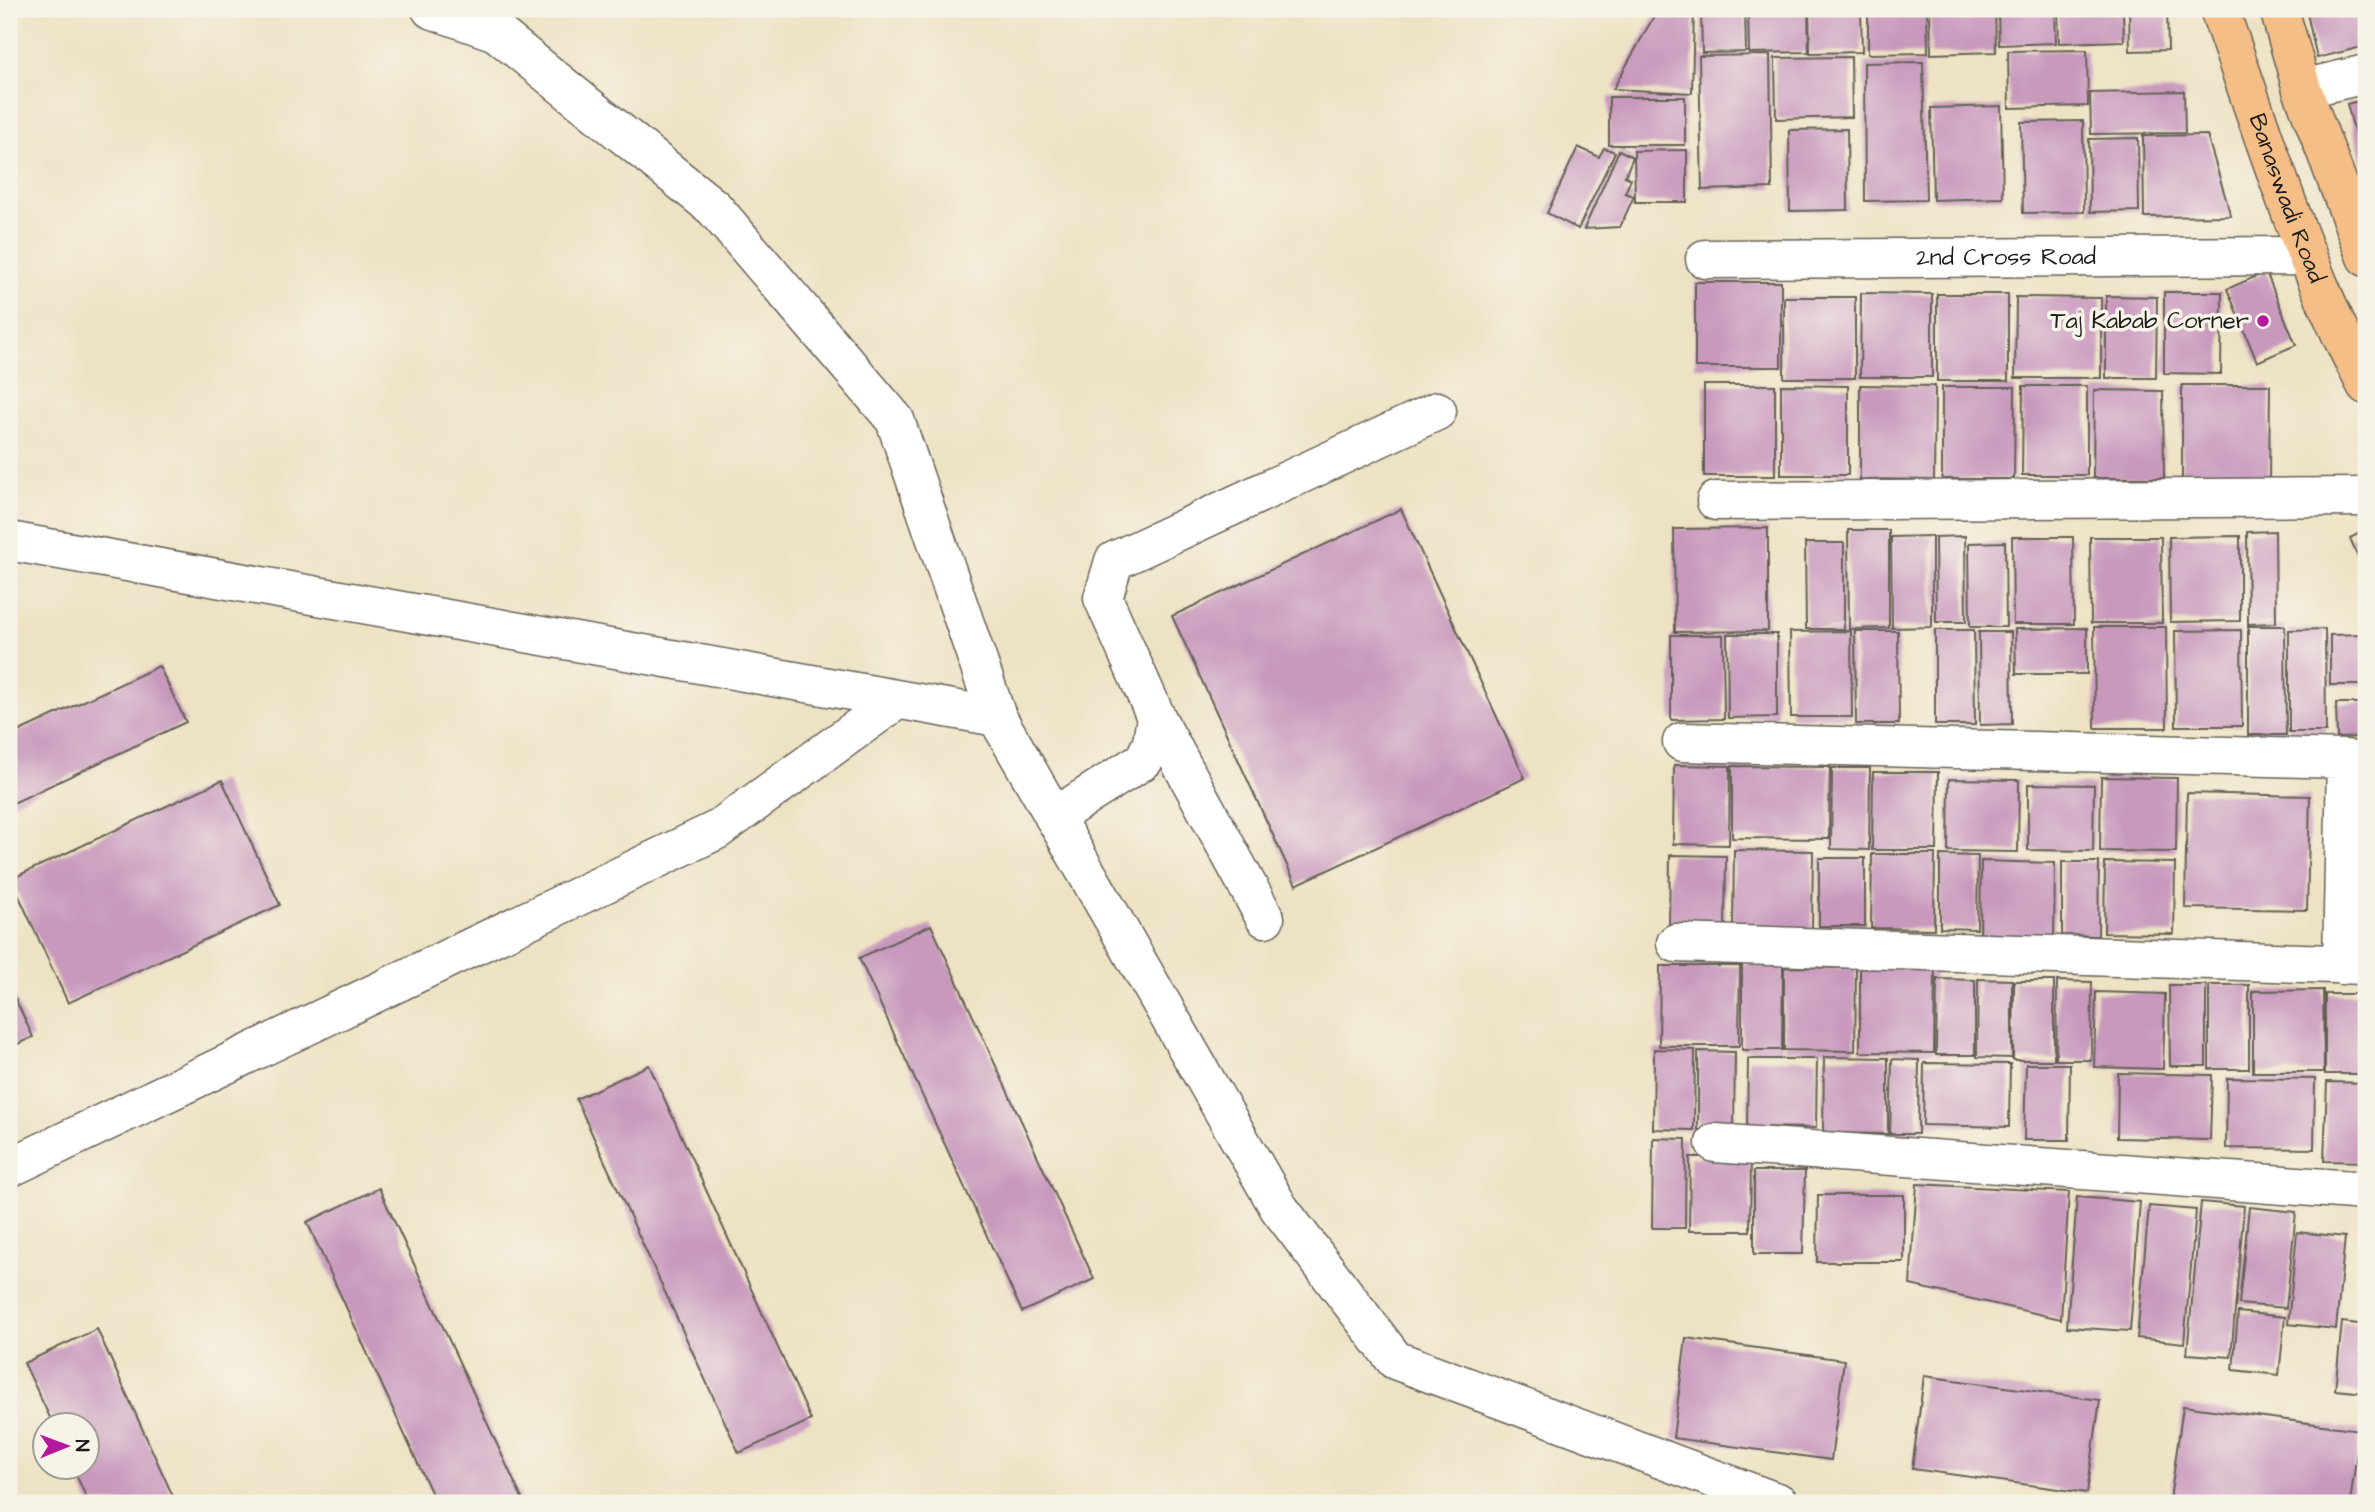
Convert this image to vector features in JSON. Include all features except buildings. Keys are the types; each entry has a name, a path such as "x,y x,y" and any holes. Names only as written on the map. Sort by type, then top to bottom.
{"main road":[{"name":"Banaswadi Road","path":"2219,9 2307,256 2344,344 2366,385"},
{"path":"2280,9 2302,89 2366,257"}],"street":[{"path":"431,9 496,32 713,208 895,420 997,717 1279,1208 1395,1360 1779,1503"},
{"path":"2302,89 2366,75"},
{"name":"2nd Cross Road","path":"1705,259 2307,256"},
{"path":"1265,918 1156,717 1103,598 1114,561 1437,411"},
{"path":"1716,501 2366,497"},
{"path":"9,541 997,717"},
{"path":"9,1168 717,830 897,700"},
{"path":"1054,817 1144,760 1152,743 1156,717"},
{"path":"1676,943 2354,965 2346,759 1682,742"},
{"path":"1715,1143 2366,1191"}],"place":[{"name":"Taj Kabab Corner","path":"2263,321"}]}
